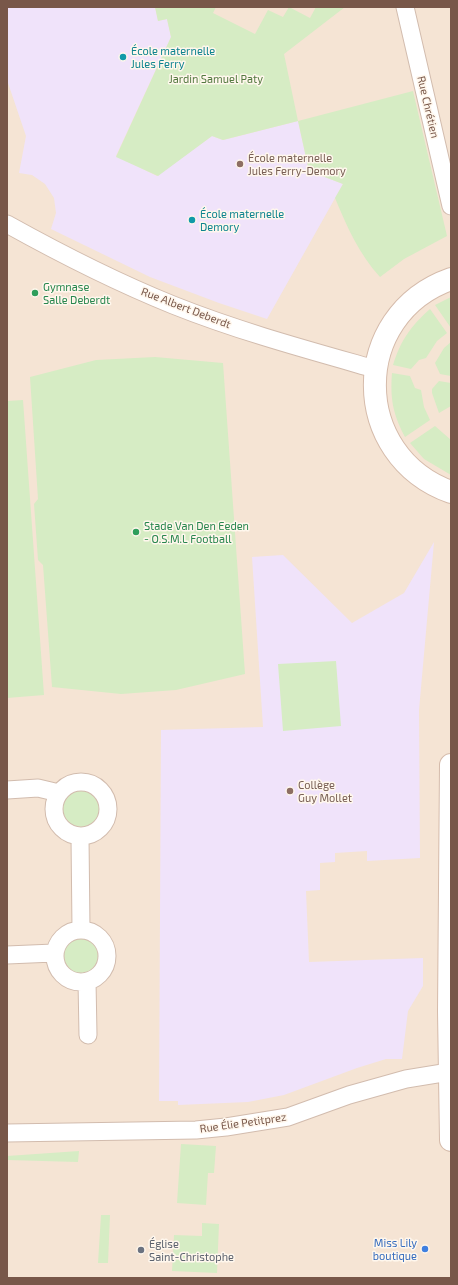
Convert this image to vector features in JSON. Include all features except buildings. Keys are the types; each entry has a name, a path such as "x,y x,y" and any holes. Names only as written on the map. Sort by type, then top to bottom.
{"street":[{"name":"Rue Chrétien","path":"405,7 451,206"},
{"name":"Rue Albert Deberdt","path":"7,224 66,257 172,305 236,327 375,370"},
{"path":"451,279 426,291 402,312 384,338 375,370 374,390 377,411 384,431 394,450 419,475 451,492"},
{"path":"451,765 451,1140"},
{"path":"84,782 96,788 105,798 108,812 103,824 93,834 80,837 66,832 56,821 54,806 59,793 70,784 84,782"},
{"path":"7,790 38,788 59,793"},
{"path":"80,837 81,929"},
{"path":"81,929 94,933 104,943 106,949 106,963 103,969 93,979 87,981 74,981 63,976 56,966 54,953 58,941 62,936 74,930 81,929"},
{"path":"7,955 54,953"},
{"path":"87,981 88,1035"},
{"name":"Rue Élie Petitprez","path":"7,1133 196,1130 226,1127 288,1117 349,1095 450,1066"}],"shaded area":[{"path":"7,7 451,7 451,1278 7,1278"},
{"name":"École maternelle Jules Ferry-Demory","path":"7,7 155,7 158,21 167,19 171,37 116,156 157,176 212,136 223,140 298,121 309,171 343,184 267,319 150,277 51,229 56,213 54,198 45,184 32,175 19,173 26,136 7,80"},
{"name":"Collège Guy Mollet","path":"434,542 419,710 420,858 367,861 367,851 335,853 335,862 320,863 320,890 306,891 309,962 423,958 423,986 408,1011 402,1059 386,1059 284,1095 248,1102 178,1105 178,1101 159,1101 161,730 263,727 252,557 283,555 352,623 404,593"}],"green space":[{"name":"Jardin Samuel Paty","path":"155,7 216,7 213,13 255,34 268,10 283,17 289,7 310,18 316,7 345,7 284,54 298,121 223,140 212,136 158,176 116,157 171,37 167,19 158,21"},
{"path":"413,91 447,236 404,259 380,277 360,250 349,230 335,198 343,184 309,171 298,121"},
{"path":"451,297 451,328 435,305"},
{"path":"430,309 447,333 437,341 426,358 419,360 411,369 393,365 399,348 407,334"},
{"path":"451,342 451,376 440,374 435,363 444,348"},
{"name":"Stade Van Den Eeden - O.S.M.L Football","path":"155,357 223,363 245,674 176,690 121,694 52,687 43,565 38,560 34,504 38,499 30,377 96,360"},
{"path":"392,373 410,376 415,388 421,390 424,407 430,420 405,437 393,406"},
{"path":"439,381 451,383 451,406 439,413 432,389"},
{"path":"23,400 44,695 7,698 7,401"},
{"path":"435,426 451,440 451,475 424,459 410,443"},
{"path":"336,661 341,726 283,731 278,664"},
{"path":"81,789 94,795 100,808 94,821 81,827 68,821 62,808 68,795"},
{"path":"80,938 90,941 95,946 98,956 95,966 90,971 80,974 70,971 65,966 62,956 65,946 70,941"},
{"path":"181,1144 216,1146 214,1173 208,1173 206,1205 177,1203"},
{"path":"79,1151 78,1162 7,1160 7,1156"},
{"path":"101,1215 110,1215 108,1263 98,1263"},
{"path":"202,1223 219,1224 217,1273 172,1271 174,1235 202,1236"}],"place":[{"name":"École maternelle Jules Ferry","path":"123,57"},
{"name":"École maternelle Jules Ferry-Demory","path":"240,164"},
{"name":"École maternelle Demory","path":"192,220"},
{"name":"Gymnase Salle Deberdt","path":"35,293"},
{"name":"Stade Van Den Eeden - O.S.M.L Football","path":"136,532"},
{"name":"Collège Guy Mollet","path":"290,791"},
{"name":"Miss Lily boutique","path":"425,1249"},
{"name":"Église Saint-Christophe","path":"141,1250"}]}
